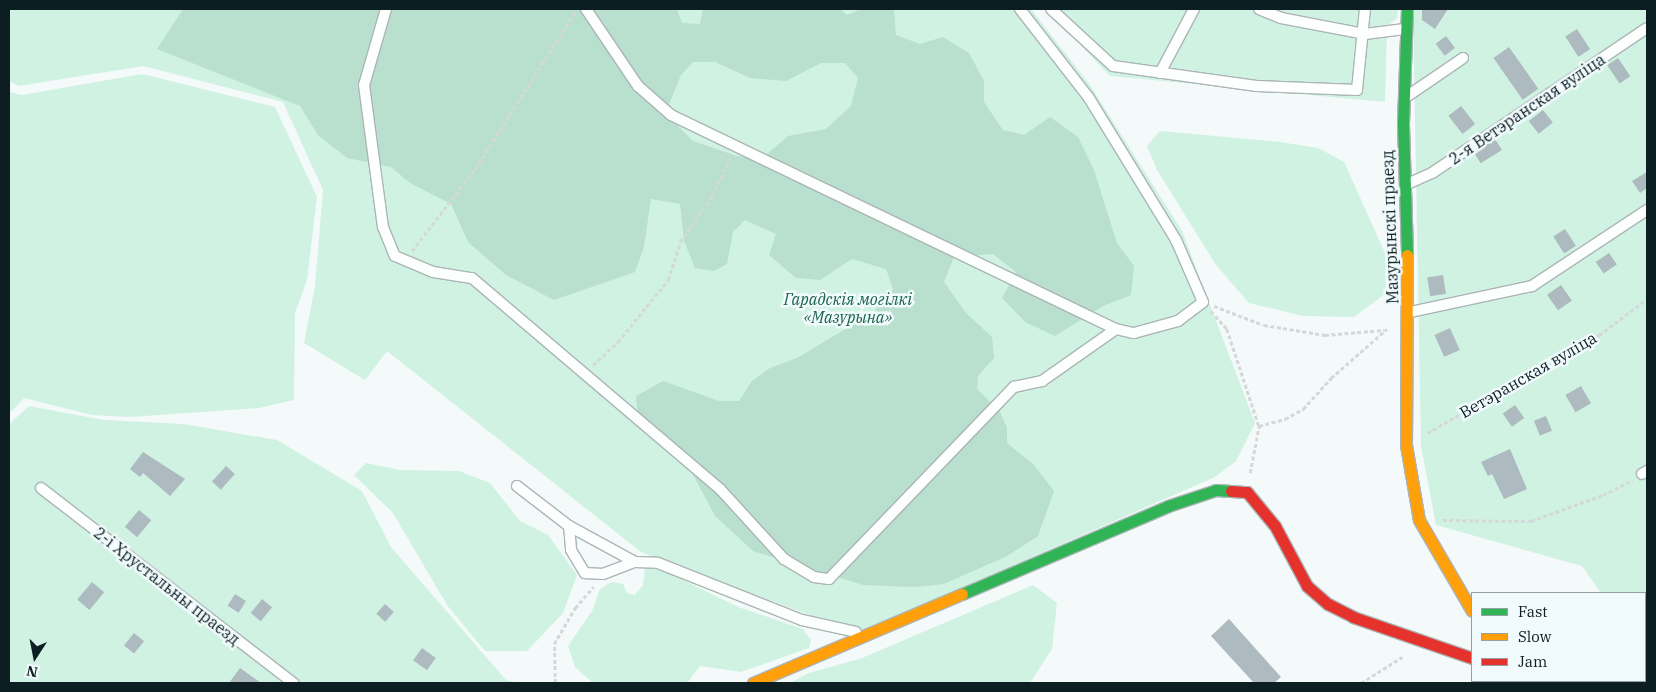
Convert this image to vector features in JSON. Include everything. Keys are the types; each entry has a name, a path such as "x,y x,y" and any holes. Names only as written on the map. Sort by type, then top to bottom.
{"street":[{"name":"Мазурынскі праезд","path":"1408,9 1405,29 1403,99 1409,313 1406,445 1419,520 1457,591 1471,610"},
{"path":"753,683 864,634 1168,506 1216,490 1247,492 1275,526 1314,592 1353,617 1471,658"}],"lane":[{"path":"386,9 364,85 383,227 395,256 433,272 472,278 720,489 784,559 814,577 829,579 1014,387 1042,381 1116,329"},
{"path":"586,9 638,86 671,115 1116,329 1134,333 1178,321 1204,302 1176,240 1090,98 1020,9"},
{"path":"1051,9 1113,66 1257,86 1357,90 1365,34 1365,9"},
{"path":"1160,73 1194,9"},
{"path":"1259,9 1282,18 1365,34 1405,29"},
{"name":"2-я Ветэранская вуліца","path":"1404,185 1432,173 1647,28"},
{"path":"1403,99 1463,58"},
{"path":"1409,313 1532,286 1647,210"},
{"path":"517,486 569,526 635,562"},
{"name":"2-і Хрустальны праезд","path":"41,488 293,683"},
{"path":"569,526 570,550 585,573 603,574 635,562 658,563 802,620 864,634"}],"path":[{"path":"405,260 475,169 577,9"},
{"path":"584,373 618,342 668,280 680,242 712,196 736,145"},
{"name":"Ветэранская вуліца","path":"1406,445 1599,335 1647,300"},
{"path":"1204,302 1264,325 1326,335 1385,330"},
{"path":"1204,302 1227,329 1259,426 1247,492"},
{"path":"1259,426 1285,419 1304,409 1331,378 1385,330 1409,313"},
{"path":"1419,520 1531,521 1603,495 1645,473"},
{"path":"554,683 554,644 575,608 603,574"},
{"path":"1361,683 1424,642"}],"green space":[{"name":"Гарадскія могілкі «Мазурына»","path":"9,9 1031,9 1090,85 1182,231 1255,423 1236,461 1215,477 858,633 641,552 387,351 365,380 304,343 315,286 323,190 283,102 143,66 19,86 9,81"},
{"path":"183,9 677,9 682,23 700,24 703,9 840,9 847,15 861,9 894,9 896,35 920,44 943,37 969,53 984,81 984,102 1003,130 1024,135 1050,117 1078,137 1094,170 1117,243 1134,266 1131,295 1103,306 1055,336 1025,322 1002,298 1016,272 993,254 954,257 944,282 966,313 992,337 994,358 978,376 977,389 1000,412 1007,428 1007,443 1034,465 1054,491 1038,536 1007,556 944,584 914,587 863,585 753,551 715,516 677,444 638,419 636,396 663,381 719,401 739,401 752,381 770,368 797,358 874,312 893,289 886,269 852,259 820,280 796,278 769,255 776,234 745,220 733,232 727,264 714,271 695,268 684,241 680,204 651,199 644,247 635,272 554,300 506,275 468,242 451,204 410,183 391,167 347,158 318,135 300,106 157,49","holes":["693,62 715,62 750,78 786,81 821,63 845,63 858,78 851,106 826,129 788,136 764,157 737,156 693,141 678,126 668,107 681,75"]},
{"path":"1046,9 1398,9 1397,18 1387,26 1385,102 1110,76"},
{"path":"1413,9 1647,9 1647,683 1635,682 1646,682 1646,592 1600,592 1582,566 1436,525 1421,446"},
{"path":"142,74 275,107 317,197 307,280 295,313 294,400 259,408 130,417 92,415 24,398 9,414 9,92 22,95"},
{"path":"1160,131 1280,142 1318,148 1344,162 1385,253 1386,293 1354,317 1303,316 1249,303 1216,265 1157,170 1147,146"},
{"path":"29,406 104,420 183,424 277,440 362,491 391,547 506,680 521,683 9,683 9,424"},
{"path":"366,463 400,470 459,471 490,483 520,521 548,535 577,575 563,613 527,651 485,651 447,605 393,513 354,475"},
{"path":"645,569 661,569 738,607 803,629 811,640 809,648 741,672 700,666 687,683 593,683 575,667 568,646 592,611 600,589 612,582 623,584 627,593 635,595 643,585"},
{"path":"1033,585 1057,603 1052,649 1030,683 790,683 809,673 862,658"}],"building":[{"path":"1422,9 1448,9 1435,29 1422,20"},
{"path":"1577,29 1590,49 1578,57 1565,37"},
{"path":"1446,36 1455,48 1445,56 1436,44"},
{"path":"1509,47 1538,89 1523,100 1493,58"},
{"path":"1618,58 1630,76 1620,84 1607,65"},
{"path":"1461,106 1475,124 1463,134 1448,116"},
{"path":"1543,110 1553,123 1539,134 1529,121"},
{"path":"1495,139 1502,150 1481,163 1474,152"},
{"path":"1647,172 1647,188 1640,193 1632,181"},
{"path":"1565,229 1576,246 1564,253 1553,237"},
{"path":"1609,253 1617,265 1604,274 1596,262"},
{"path":"1443,275 1446,294 1430,296 1427,278"},
{"path":"1561,285 1572,301 1558,310 1547,295"},
{"path":"1450,328 1460,350 1444,357 1434,335"},
{"path":"1581,386 1591,403 1575,412 1565,395"},
{"path":"1515,405 1524,418 1512,427 1503,414"},
{"path":"1546,416 1552,431 1540,436 1534,421"},
{"path":"1510,449 1527,489 1504,499 1492,474 1488,476 1481,462"},
{"path":"143,452 185,479 170,496 143,473 140,477 130,469"},
{"path":"226,466 235,474 221,490 212,482"},
{"path":"139,510 151,520 137,537 125,527"},
{"path":"92,582 104,592 89,610 77,600"},
{"path":"235,594 246,601 239,613 228,606"},
{"path":"262,599 272,607 261,621 251,613"},
{"path":"385,604 394,612 385,622 376,614"},
{"path":"1229,619 1281,677 1274,683 1254,683 1211,636"},
{"path":"134,633 144,641 134,654 124,645"},
{"path":"422,648 436,658 427,670 413,660"},
{"path":"240,668 261,683 229,683"}],"traffic: fast":[{"path":"1407,9 1403,125 1407,255"},
{"path":"962,594 1168,506 1216,490 1231,491"}],"traffic: slow":[{"path":"1407,255 1406,445 1419,520 1471,609"},
{"path":"753,683 962,594"}],"traffic: jam":[{"path":"1231,491 1247,492 1275,526 1307,586 1328,604 1353,617 1471,658"}]}
